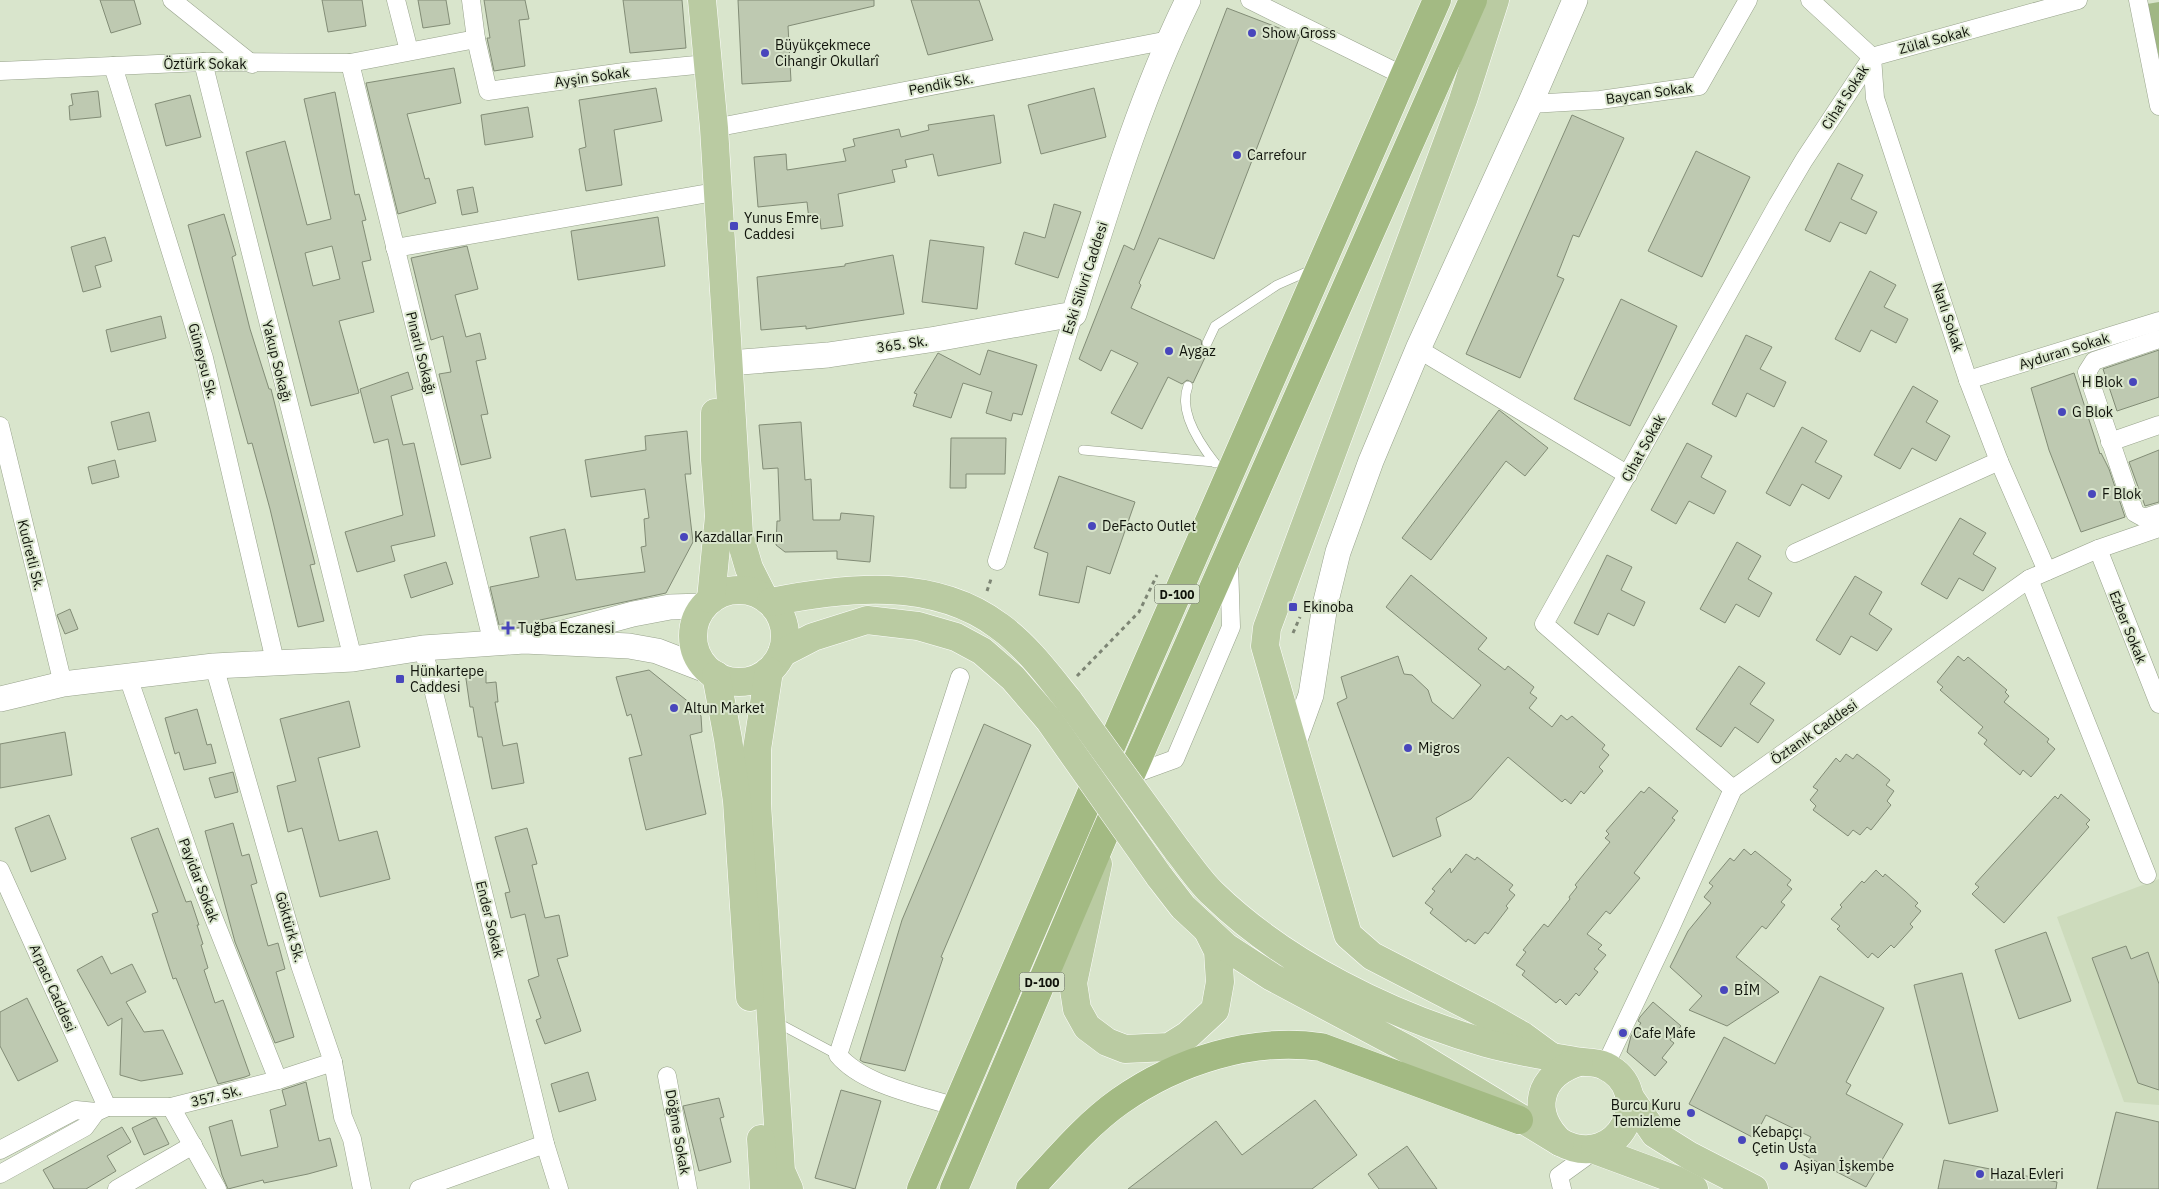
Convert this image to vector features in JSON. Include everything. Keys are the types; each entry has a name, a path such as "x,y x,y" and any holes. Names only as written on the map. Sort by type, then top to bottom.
{"highway":[{"name":"D-100","path":"921,1189 1221,470 1321,266 1437,0"},
{"name":"D-100","path":"954,1189 1102,840 1473,0"},
{"path":"1030,1189 1075,1141 1120,1102 1184,1066 1212,1056 1259,1046 1294,1043 1321,1047 1519,1120"}],"main road":[{"path":"689,0 696,65 703,194 739,534 749,568 767,599 780,614 785,628 757,749 757,804 781,1171 789,1189"},
{"path":"702,0 714,128 722,364 715,460 719,516 708,602"},
{"name":"Eski Silivri Caddesi","path":"1074,314 1107,209 1169,40 1188,0"},
{"path":"1495,0 1462,100 1267,628 1265,646 1348,935 1372,956 1523,1036 1579,1062"},
{"path":"1294,742 1311,695 1325,605 1338,552 1371,461 1418,349 1530,104 1575,0"},
{"name":"365. Sk.","path":"722,364 828,354 926,341 1074,314"},
{"path":"764,1189 737,801 728,740 712,673 697,653 693,632 697,617 708,602 723,592 736,589 749,590 767,599 822,592 868,590 916,593 949,599 977,612 999,626 1031,654 1066,696 1177,850 1211,893 1240,919 1296,957 1355,991 1424,1023 1487,1043 1579,1062 1616,1073 1655,1134 1690,1156 1754,1189"},
{"path":"0,699 62,684 214,666 275,661 353,659 423,648 524,641 570,632 633,614 708,602"},
{"path":"524,641 629,646 657,651 730,681 744,682 759,678 776,662 813,636 867,620 918,626 956,637 982,651 1013,678 1049,720 1183,907 1226,946 1272,977 1409,1050 1519,1120 1560,1142 1582,1150 1594,1150 1608,1145 1619,1136 1626,1124 1630,1110 1629,1096"},
{"path":"1102,840 1073,983 1077,1009 1087,1028 1107,1042 1125,1049 1169,1048 1188,1035 1215,1010 1220,982 1218,951 1207,930"},
{"path":"1560,1142 1549,1132 1542,1118 1541,1103 1544,1088 1558,1071 1579,1062"},
{"path":"1594,1150 1676,1180 1694,1189"}],"street":[{"path":"172,0 252,64"},
{"path":"396,0 409,51"},
{"path":"471,0 476,39"},
{"path":"1250,0 1404,76"},
{"name":"Baycan Sokak","path":"1530,104 1600,100 1699,86 1748,0"},
{"path":"1810,0 1872,57"},
{"name":"Zülal Sokak","path":"1872,57 2078,0"},
{"path":"2138,0 2159,106"},
{"name":"Öztürk Sokak","path":"0,71 203,62 252,64 350,63 476,39"},
{"name":"Ayşin Sokak","path":"476,39 488,91 624,72 696,65"},
{"name":"Pendik Sk.","path":"714,128 1169,40"},
{"name":"Narlı Sokak","path":"1872,57 1875,98 1968,380 1999,461 2047,571"},
{"name":"Cihat Sokak","path":"1733,790 1544,624 1778,204 1804,160 1872,57"},
{"name":"Yakup Sokağı","path":"203,62 353,659"},
{"name":"Pınarlı Sokağı","path":"350,63 493,644"},
{"name":"Güneysu Sk.","path":"113,66 204,358 275,661"},
{"path":"396,248 703,194"},
{"name":"Eski Silivri Caddesi","path":"997,561 1074,314"},
{"name":"Ayduran Sokak","path":"1968,380 2159,321"},
{"path":"2159,339 2094,361 2086,372 2135,514 2144,518 2159,513"},
{"path":"1418,349 1628,475"},
{"path":"2110,442 2159,425"},
{"name":"Kudretli Sk.","path":"0,426 62,684"},
{"path":"1795,553 1999,461"},
{"name":"Öztanık Caddesi","path":"1733,790 2029,580 2098,549 2159,528"},
{"name":"Ezber Sokak","path":"2098,549 2159,704"},
{"path":"2029,580 2147,875"},
{"name":"Ender Sokak","path":"423,648 545,1144 559,1189"},
{"name":"Göktürk Sk.","path":"214,666 300,965 333,1062 343,1117 352,1139 362,1189"},
{"name":"Payidar Sokak","path":"128,677 195,871 278,1080"},
{"path":"956,1107 870,1078 849,1068 838,1055 960,677"},
{"path":"1579,1062 1670,929 1733,790"},
{"name":"Arpacı Caddesi","path":"0,870 101,1110"},
{"name":"357. Sk.","path":"0,1150 76,1110 171,1107 278,1080 333,1062"},
{"name":"Döğme Sokak","path":"667,1076 688,1189"},
{"path":"171,1107 217,1189"},
{"path":"0,1174 86,1127 101,1110"},
{"path":"1558,1185 1560,1142"},
{"path":"419,1189 545,1144"},
{"path":"117,1189 193,1145"},
{"path":"1558,1185 1594,1150"}],"lane":[{"path":"1208,343 1215,326 1277,285 1321,266"},
{"path":"1188,386 1186,392 1187,411 1201,445 1221,470"},
{"path":"1083,450 1221,470"},
{"path":"771,1020 838,1055"}],"path":[{"path":"977,612 997,561"},
{"path":"1066,696 1138,612 1157,575"}],"shaded area":[{"path":"2159,879 2159,1105 2124,1102 2057,917"}],"green space":[{"path":"2159,2 2159,57 2147,4"}],"building":[{"path":"100,0 134,0 141,24 111,33"},
{"path":"322,0 362,0 366,26 328,32"},
{"path":"418,0 446,0 450,24 423,28"},
{"path":"484,0 525,0 529,19 519,20 525,66 494,71 487,38 490,38"},
{"path":"623,0 682,0 686,48 630,53"},
{"name":"Büyükçekmece Cihangir Okullarî","path":"738,0 874,0 874,6 788,26 791,81 742,84"},
{"path":"911,0 979,0 993,40 928,55"},
{"path":"1227,8 1300,36 1214,259 1159,238 1139,283 1141,285 1131,308 1201,340 1202,347 1209,349 1193,383 1187,380 1182,384 1168,377 1142,429 1111,413 1138,363 1111,350 1101,371 1079,359 1124,245 1134,250"},
{"path":"454,68 461,103 407,114 425,179 429,178 436,203 398,214 366,83"},
{"path":"656,88 662,121 614,130 622,185 586,191 579,149 586,147 579,100"},
{"path":"1094,88 1106,137 1041,154 1028,105"},
{"path":"98,91 101,117 70,120 69,106 73,105 71,94"},
{"path":"335,92 355,195 359,194 366,220 362,221 371,260 362,262 374,312 339,321 359,393 311,406 246,152 285,141 307,225 331,219 304,99","holes":["332,246 340,279 313,286 305,253"]},
{"path":"190,95 201,137 166,146 155,104"},
{"path":"528,107 533,137 485,145 481,115"},
{"path":"994,115 1001,163 938,176 933,154 905,160 907,167 892,170 895,182 838,194 843,226 821,229 820,218 809,220 807,202 758,207 754,157 786,154 787,170 846,161 843,149 855,146 853,139 899,129 901,137 929,130 928,125"},
{"path":"1572,115 1624,138 1579,237 1573,235 1557,276 1564,279 1520,378 1466,354"},
{"path":"1696,151 1750,177 1702,277 1648,251"},
{"path":"1838,163 1863,175 1851,199 1877,212 1866,234 1840,222 1830,242 1805,230"},
{"path":"473,187 478,212 462,215 457,190"},
{"path":"1054,204 1081,212 1058,278 1015,264 1024,232 1045,238"},
{"path":"224,214 236,255 232,257 250,329 269,389 271,389 315,564 310,565 324,621 298,627 252,443 248,444 188,225"},
{"path":"658,217 665,266 578,280 571,231"},
{"path":"105,237 112,261 95,266 101,287 83,292 71,247"},
{"path":"930,240 984,247 977,309 922,302"},
{"path":"467,246 478,289 455,295 466,337 480,333 486,359 476,361 488,414 481,415 491,458 461,465 439,374 451,372 443,336 431,340 411,258"},
{"path":"893,255 904,314 806,329 806,326 761,330 757,277 845,266 845,264"},
{"path":"1870,271 1896,285 1884,307 1908,319 1896,343 1871,330 1860,352 1835,339"},
{"path":"1621,299 1677,326 1630,426 1574,399"},
{"path":"161,316 166,338 111,352 106,330"},
{"path":"1746,335 1772,347 1760,369 1786,382 1774,407 1747,393 1736,417 1712,404"},
{"path":"988,350 1037,365 1022,415 1013,413 1011,421 986,413 992,392 963,383 951,418 913,406 917,394 914,393 938,353 980,375"},
{"name":"H Blok","path":"2159,350 2159,397 2117,411 2103,369"},
{"path":"408,372 413,389 391,396 403,445 414,443 435,536 391,546 395,561 357,572 345,532 403,515 388,439 374,443 360,389"},
{"path":"2074,373 2100,454 2109,469 2125,517 2081,532 2049,450 2031,388"},
{"path":"1913,386 1938,401 1926,422 1950,436 1936,461 1912,448 1900,469 1874,455"},
{"path":"1499,410 1548,448 1525,476 1506,461 1431,560 1402,538"},
{"path":"149,412 156,441 118,450 111,422"},
{"path":"801,422 805,480 811,479 813,520 840,520 841,513 874,516 870,562 837,559 837,551 785,552 776,545 777,521 780,521 778,468 763,469 759,425"},
{"path":"1802,427 1827,441 1815,462 1842,476 1829,499 1802,484 1790,506 1766,493"},
{"path":"687,431 691,474 685,474 693,542 666,593 540,620 542,627 504,628 503,624 499,625 490,587 539,577 530,537 565,529 576,580 645,572 641,547 646,546 644,519 649,518 645,489 591,497 585,460 646,450 645,436"},
{"path":"951,438 1006,438 1005,474 966,474 966,488 950,488"},
{"path":"1687,443 1712,456 1701,477 1726,491 1714,514 1689,501 1676,524 1651,510"},
{"path":"2159,450 2159,502 2145,506 2129,462"},
{"path":"115,460 119,477 92,484 88,467"},
{"path":"1059,476 1135,502 1110,574 1087,566 1079,603 1039,595 1048,553 1034,548"},
{"path":"1960,518 1986,533 1973,554 1996,568 1983,591 1959,578 1947,599 1921,584"},
{"path":"1737,542 1761,556 1748,579 1772,593 1759,617 1736,604 1725,623 1700,609"},
{"path":"1607,555 1632,567 1621,590 1645,602 1634,626 1608,613 1598,635 1574,623"},
{"path":"446,562 453,584 411,598 404,575"},
{"path":"1411,575 1487,638 1478,649 1505,670 1508,666 1534,687 1530,693 1537,698 1529,708 1552,727 1561,715 1567,720 1572,716 1605,745 1602,749 1609,755 1599,767 1603,771 1584,794 1581,791 1571,804 1565,799 1562,802 1508,757 1471,799 1436,818 1441,836 1393,857 1337,703 1347,698 1341,677 1398,656 1404,674 1412,675 1428,690 1432,702 1453,719 1481,685 1386,607"},
{"path":"1855,576 1882,592 1869,614 1892,629 1877,651 1851,636 1840,655 1816,640"},
{"path":"70,609 78,629 65,634 57,615"},
{"path":"1958,656 1964,661 1968,657 2007,690 2005,692 2009,696 2004,702 2049,739 2047,742 2055,749 2031,777 2023,770 2020,775 1984,744 1987,740 1978,733 1983,727 1940,690 1943,687 1937,682"},
{"path":"1739,666 1765,683 1750,704 1774,720 1758,743 1735,727 1721,747 1696,729"},
{"path":"649,670 696,708 701,716 702,732 690,735 706,814 646,830 629,758 642,755 631,714 627,716 616,677"},
{"path":"486,671 486,683 496,682 498,702 495,702 503,746 517,743 524,783 492,789 482,737 478,737 473,707 470,707 465,672"},
{"path":"349,701 360,747 318,758 339,841 377,831 390,879 320,897 302,828 288,832 277,786 296,781 280,719"},
{"path":"197,709 207,745 211,744 216,763 184,770 179,752 175,754 165,718"},
{"path":"984,724 1031,745 941,957 943,958 905,1071 863,1062 860,1060 902,920"},
{"path":"65,732 72,775 0,788 0,744"},
{"path":"1846,754 1853,759 1857,754 1878,770 1890,780 1886,785 1894,791 1887,801 1891,805 1871,830 1867,827 1860,835 1853,830 1848,836 1813,810 1816,806 1810,800 1818,790 1813,787 1836,758 1840,762"},
{"path":"233,772 238,792 215,798 209,778"},
{"path":"1649,787 1678,811 1672,818 1675,820 1634,873 1640,878 1610,914 1606,911 1587,934 1602,945 1598,949 1606,955 1594,969 1598,972 1579,996 1576,993 1566,1005 1560,999 1556,1003 1522,975 1525,971 1516,965 1526,952 1523,950 1544,924 1548,927 1570,899 1569,897 1577,887 1575,885 1610,842 1605,838 1609,834 1606,831 1641,791 1644,793"},
{"path":"2061,794 2090,820 2086,824 2089,827 2004,923 1972,894 1979,887 1975,884 2055,796 2058,799"},
{"path":"49,815 66,859 31,872 15,828"},
{"path":"233,823 242,856 249,854 257,883 251,885 268,946 278,943 285,969 276,972 294,1037 275,1043 235,942 205,831"},
{"path":"158,828 186,902 191,901 199,925 197,925 203,944 201,945 208,968 204,970 215,1003 223,1000 250,1075 245,1077 218,1084 176,978 173,979 152,914 158,912 131,838"},
{"path":"527,828 537,864 532,865 545,918 559,915 568,956 557,959 581,1031 545,1044 536,1020 541,1018 528,980 539,976 525,914 511,918 505,893 510,892 495,837"},
{"path":"1744,849 1751,855 1755,851 1791,880 1787,885 1792,889 1781,902 1785,905 1766,929 1762,926 1736,957 1779,992 1727,1026 1689,1010 1702,996 1670,967 1688,931 1711,903 1704,897 1713,886 1709,883 1730,858 1734,861"},
{"path":"1466,854 1475,860 1477,857 1513,885 1509,890 1515,895 1506,906 1508,908 1488,934 1485,932 1475,944 1468,939 1466,942 1430,913 1433,909 1425,903 1435,891 1432,889 1450,868 1451,873"},
{"path":"1876,870 1883,877 1885,874 1905,891 1918,903 1915,906 1921,911 1910,924 1913,927 1894,948 1891,945 1878,958 1872,953 1868,958 1837,929 1840,926 1831,919 1842,907 1840,905 1862,881 1864,883"},
{"path":"2046,932 2071,1001 2019,1019 1995,950"},
{"path":"2126,946 2131,959 2148,952 2159,984 2159,1090 2138,1083 2092,958"},
{"path":"102,956 111,974 132,964 146,992 126,1002 144,1032 163,1030 183,1074 141,1081 120,1075 122,1018 108,1026 77,970"},
{"path":"1962,973 1998,1111 1949,1124 1914,985"},
{"path":"1820,976 1884,1008 1846,1082 1851,1085 1846,1094 1903,1124 1866,1187 1802,1154 1811,1137 1766,1115 1754,1138 1689,1104 1724,1037 1775,1064"},
{"path":"27,998 58,1061 18,1081 0,1046 0,1012"},
{"path":"1653,1002 1681,1026 1670,1040 1674,1043 1662,1058 1667,1062 1655,1076 1627,1052 1631,1036 1641,1023 1638,1021 1640,1017"},
{"path":"588,1072 596,1100 559,1112 551,1084"},
{"path":"306,1082 319,1141 330,1138 337,1166 308,1174 264,1183 263,1180 228,1189 222,1175 209,1127 232,1120 241,1156 278,1147 270,1110 286,1105 282,1090"},
{"path":"841,1090 881,1101 855,1189 815,1178"},
{"path":"719,1098 724,1117 720,1118 731,1162 699,1171 683,1106"},
{"path":"1315,1100 1357,1155 1312,1189 1128,1189 1216,1121 1242,1155"},
{"path":"2116,1112 2159,1122 2159,1189 2097,1189"},
{"path":"156,1118 169,1144 144,1155 132,1128"},
{"path":"122,1127 131,1142 107,1156 116,1171 86,1189 54,1189 43,1170"},
{"path":"1407,1146 1437,1189 1379,1189 1368,1174"},
{"name":"Hazal Evleri","path":"1944,1160 2057,1182 2056,1189 1938,1189"}],"place":[{"name":"Show Gross","path":"1252,33"},
{"name":"Büyükçekmece Cihangir Okullarî","path":"765,53"},
{"name":"Carrefour","path":"1237,155"},
{"name":"Yunus Emre Caddesi","path":"734,226"},
{"name":"Aygaz","path":"1169,351"},
{"name":"H Blok","path":"2133,382"},
{"name":"G Blok","path":"2062,412"},
{"name":"F Blok","path":"2092,494"},
{"name":"DeFacto Outlet","path":"1092,526"},
{"name":"Kazdallar Fırın","path":"684,537"},
{"name":"Ekinoba","path":"1293,607"},
{"name":"Tuğba Eczanesi","path":"508,628"},
{"name":"Hünkartepe Caddesi","path":"400,679"},
{"name":"Altun Market","path":"674,708"},
{"name":"Migros","path":"1408,748"},
{"name":"BİM","path":"1724,990"},
{"name":"Cafe Mafe","path":"1623,1033"},
{"name":"Burcu Kuru Temizleme","path":"1691,1113"},
{"name":"Kebapçı Çetin Usta","path":"1742,1140"},
{"name":"Aşiyan İşkembe","path":"1784,1166"},
{"name":"Hazal Evleri","path":"1980,1174"}]}
